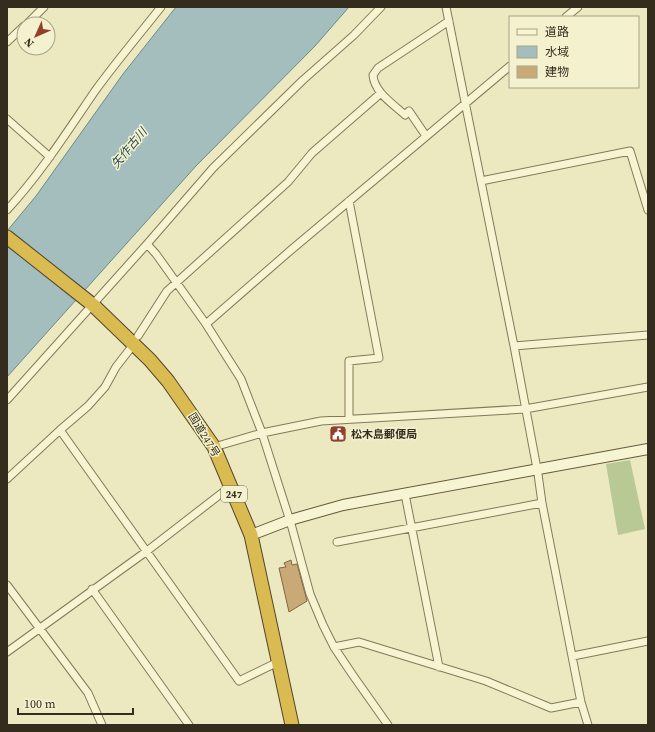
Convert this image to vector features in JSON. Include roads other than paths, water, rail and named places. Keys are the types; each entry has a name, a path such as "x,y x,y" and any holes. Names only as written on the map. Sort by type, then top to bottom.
{"highway":[{"name":"国道247号","path":"7,237 93,305 150,360 168,381 214,447 251,535 292,725"}],"street":[{"path":"35,16 44,7"},
{"path":"7,210 25,190 101,84 161,7"},
{"path":"7,400 93,305 213,168 303,80 354,35 381,7"},
{"path":"446,7 514,346 542,503 582,702 588,725"},
{"path":"567,16 578,7"},
{"path":"426,136 409,111 404,115 381,93 373,81 373,75 378,68 449,21"},
{"path":"7,42 16,34"},
{"path":"206,324 291,250 509,67"},
{"path":"138,336 167,291 176,282 288,182 312,153 381,93"},
{"path":"7,119 50,157"},
{"path":"481,181 630,151 648,210"},
{"path":"349,419 349,360 379,358 350,201"},
{"path":"147,244 206,324 241,379 262,433 290,520 310,594 322,625 334,647 388,725"},
{"path":"514,346 648,335"},
{"path":"7,480 88,406 105,387 116,367 130,349"},
{"path":"214,447 262,433 321,421 525,409 648,387"},
{"path":"60,430 239,681 278,662"},
{"path":"251,535 290,520 333,508 648,449"},
{"path":"7,652 92,589 147,551 231,486"},
{"path":"405,494 439,667"},
{"path":"337,542 542,503"},
{"path":"7,584 38,628 88,693 102,725"},
{"path":"92,589 189,725"},
{"path":"573,656 648,641"},
{"path":"334,647 359,642 486,681 551,708 582,702"}],"water":[{"name":"矢作古川","path":"176,7 349,7 315,46 196,166 7,377 7,231 36,196 123,74"}],"place":[{"name":"松木島郵便局","path":"338,434"}]}
